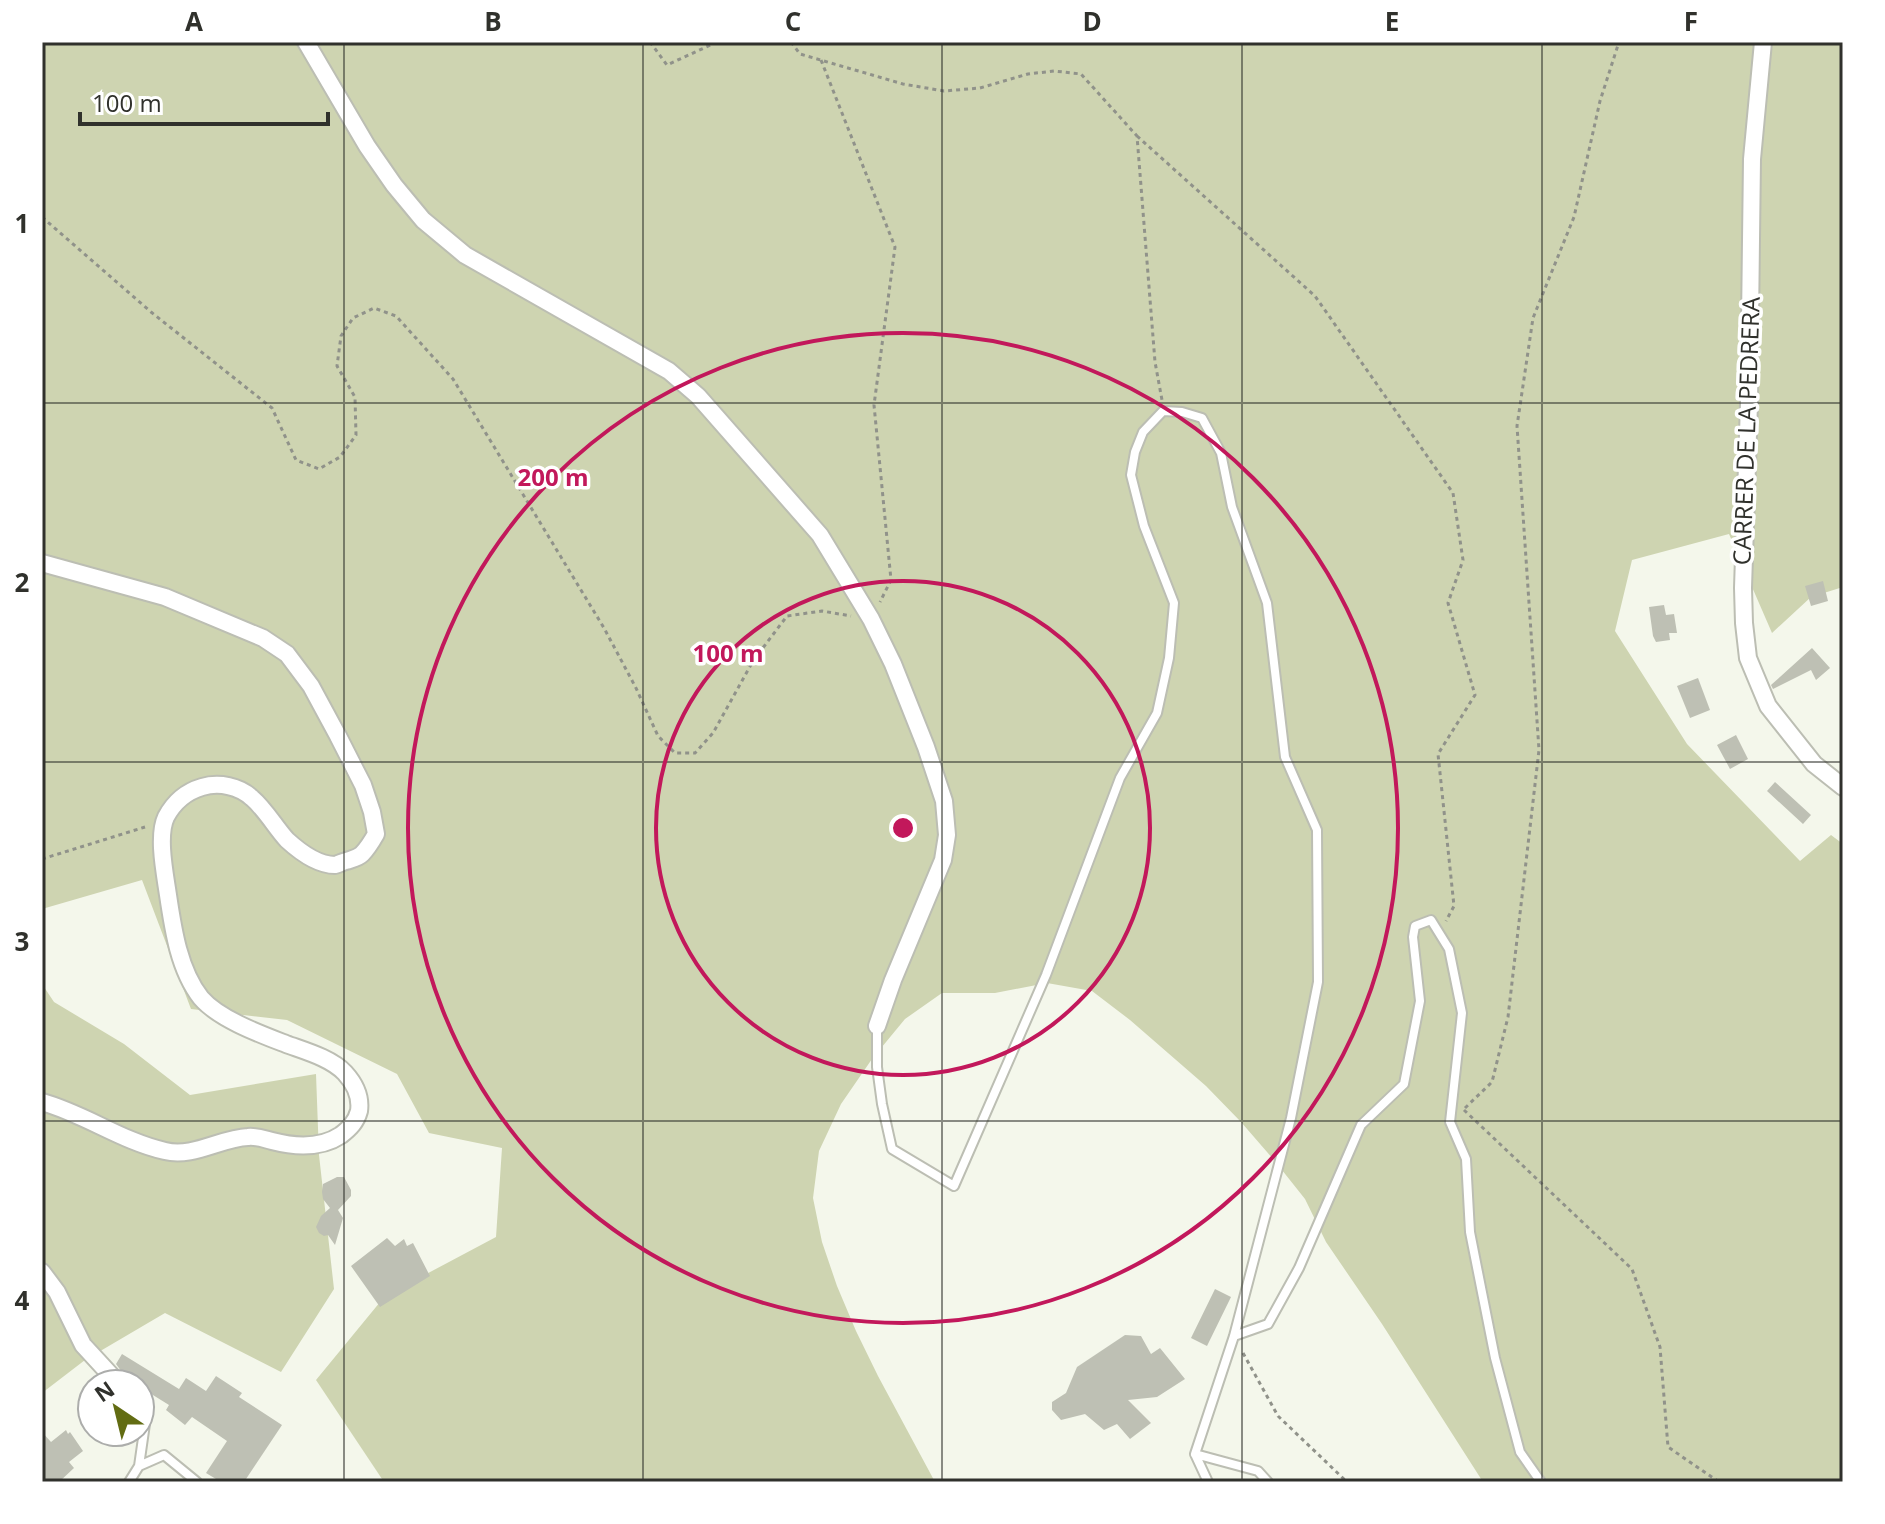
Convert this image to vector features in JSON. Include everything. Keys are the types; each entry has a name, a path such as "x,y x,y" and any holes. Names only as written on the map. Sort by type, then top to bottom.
{"street":[{"path":"306,42 367,146 423,220 465,255 669,371 698,396 820,535 871,619 893,664 926,747 944,801 947,835 943,860 877,1026"},
{"name":"CARRER DE LA PEDRERA","path":"1763,42 1752,159 1744,623 1748,658 1768,706 1814,764 1843,787"},
{"path":"42,563 165,597 263,638 287,654 311,686 363,785 376,834 360,857 335,865 313,860 289,842 252,798 226,785 206,785 188,791 174,804 164,821 162,848 171,917 183,962 201,998 238,1023 308,1052 344,1072 361,1101 357,1118 350,1129 321,1145 283,1144 251,1136 188,1151 169,1152 121,1137 66,1108 42,1102"},
{"path":"42,1272 57,1292 83,1345 104,1368"}],"lane":[{"path":"877,1026 877,1067 892,1149 954,1186 1046,975 1120,778 1157,713 1169,658 1174,603 1144,526 1131,475 1135,452 1143,432 1163,411 1202,418 1221,453 1232,507 1267,603 1285,757 1317,830 1318,982 1291,1118 1234,1336 1195,1454 1208,1482"},
{"path":"1234,1336 1268,1324 1299,1268 1361,1125 1404,1084 1420,1001 1413,937 1415,926 1431,920 1449,949 1462,1013 1450,1122 1466,1159 1470,1232 1495,1358 1520,1452 1541,1482"},
{"path":"129,1482 139,1466 142,1448"},
{"path":"1195,1454 1258,1471 1268,1482"},
{"path":"139,1466 164,1455 197,1482"}],"path":[{"path":"650,42 667,65 717,42"},
{"path":"791,42 800,54 903,84 944,91 980,88 1028,74 1054,71 1081,74 1137,136 1315,296 1453,493 1463,560 1448,603 1475,695 1438,754 1454,906 1440,933"},
{"path":"1450,1122 1492,1082 1508,1017 1539,750 1517,426 1533,318 1574,217 1600,101 1619,42"},
{"path":"42,217 151,312 272,408 296,460 319,469 340,457 356,435 355,397 337,366 341,336 353,318 374,308 396,316 453,379 604,628 658,736 675,753 695,753 713,733 753,661 787,616 822,611 871,619 891,580 874,405 895,247 821,60"},
{"path":"1137,136 1155,362 1163,411"},
{"path":"42,859 164,821"},
{"path":"1464,1109 1632,1269 1660,1347 1668,1447 1719,1482"},
{"path":"1234,1336 1278,1416 1347,1482"}],"green space":[{"path":"42,42 1843,42 1843,587 1811,597 1772,633 1729,534 1632,560 1615,631 1687,744 1800,861 1831,835 1843,844 1843,1482 1483,1482 1326,1242 1305,1199 1241,1122 1206,1086 1092,991 1047,983 995,993 942,993 905,1019 841,1104 819,1151 813,1198 822,1242 837,1286 878,1376 935,1482 384,1482 316,1380 385,1296 496,1237 502,1148 429,1133 397,1074 287,1020 191,1009 142,880 42,909"},
{"path":"42,984 54,1002 124,1044 190,1095 316,1074 319,1155 334,1289 281,1372 165,1313 85,1360 42,1393"}],"building":[{"path":"1823,581 1828,601 1811,606 1805,586"},
{"path":"1664,605 1666,615 1674,614 1677,633 1669,633 1670,640 1656,642 1649,607"},
{"path":"1812,648 1830,668 1816,680 1811,670 1773,689 1771,685"},
{"path":"1698,678 1710,710 1690,718 1677,686"},
{"path":"1736,735 1748,759 1730,769 1717,745"},
{"path":"1775,782 1811,815 1803,824 1767,791"},
{"path":"344,1177 351,1196 338,1210 343,1218 335,1245 328,1235 319,1233 316,1227 321,1216 330,1208 323,1199 323,1184"},
{"path":"387,1238 395,1246 404,1239 407,1246 413,1243 430,1276 380,1307 351,1266"},
{"path":"1215,1289 1231,1297 1207,1346 1191,1338"},
{"path":"1125,1335 1141,1336 1151,1354 1160,1348 1185,1379 1157,1397 1128,1400 1151,1423 1130,1439 1117,1424 1104,1430 1085,1414 1061,1420 1052,1410 1052,1402 1066,1393 1077,1367"},
{"path":"122,1354 145,1368 119,1368 116,1364"},
{"path":"156,1375 179,1389 186,1378 206,1391 216,1376 242,1393 239,1397 282,1425 244,1482 221,1482 206,1473 227,1441 192,1417 185,1425 166,1410 169,1405 156,1397"},
{"path":"66,1430 76,1441 76,1448 83,1451 69,1462 74,1468 59,1482 42,1482 42,1432 51,1442"}]}
